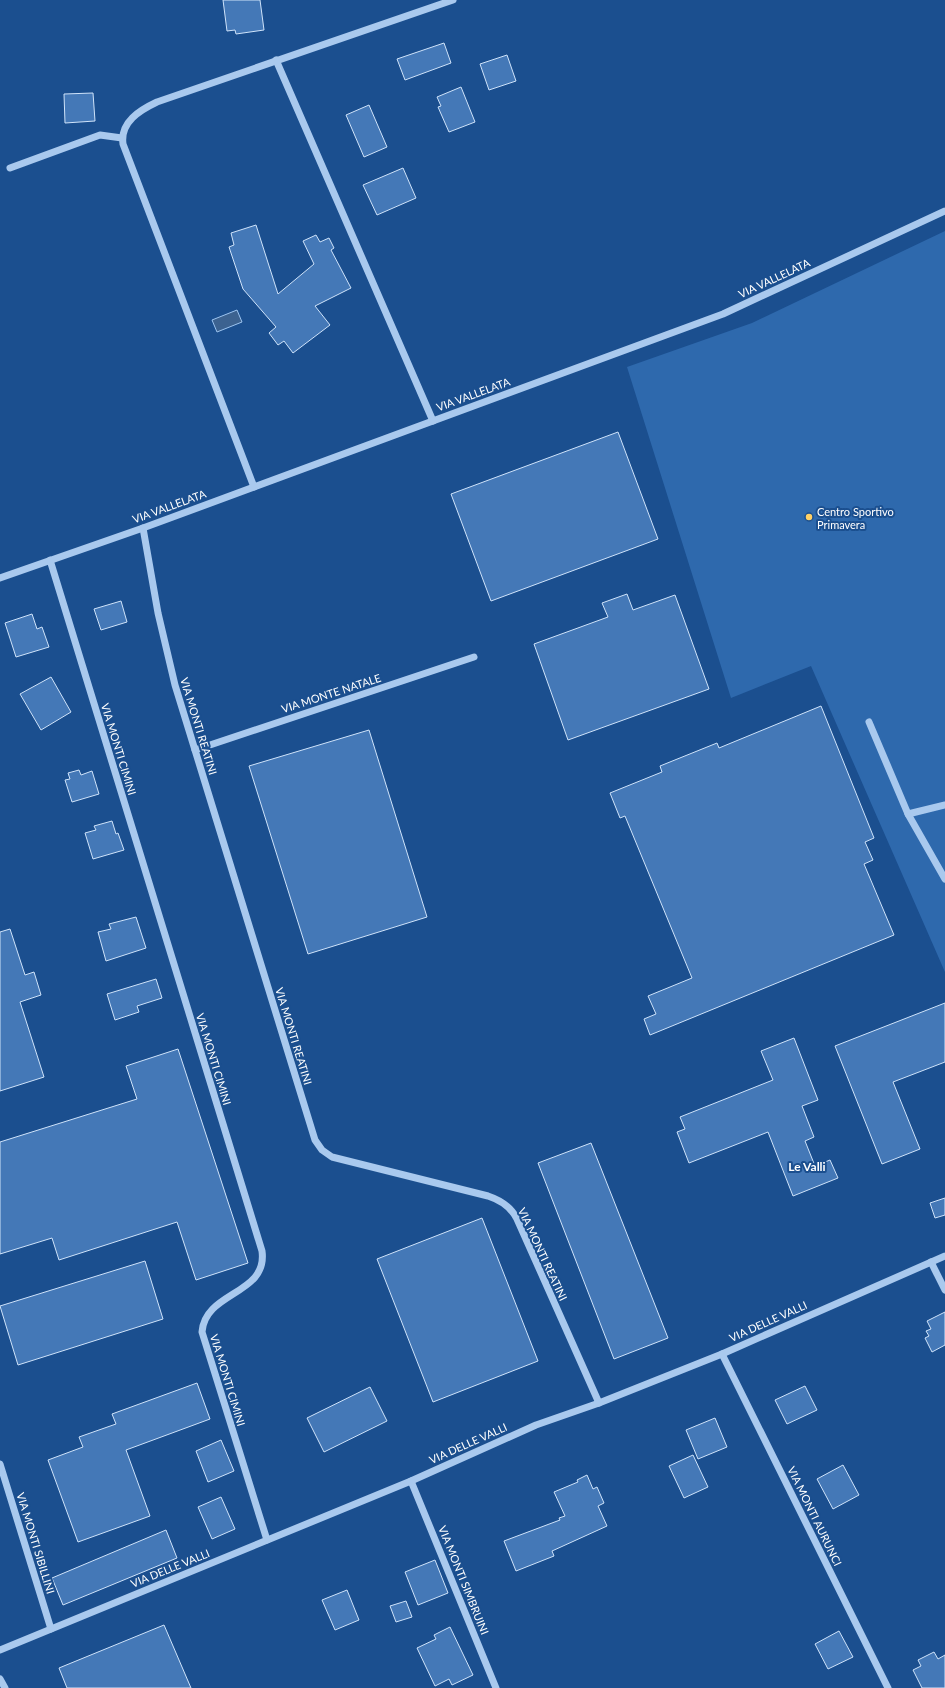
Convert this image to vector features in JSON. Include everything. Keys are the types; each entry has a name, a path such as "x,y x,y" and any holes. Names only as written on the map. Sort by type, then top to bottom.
{"street":[{"path":"254,487 122,138 126,126 131,118 152,104 453,0"},
{"path":"276,60 434,420"},
{"path":"10,168 100,135 122,138"},
{"name":"VIA VALLELATA","path":"0,578 143,528 723,314 945,211"},
{"name":"VIA MONTI REATINI","path":"143,528 165,645 175,685 318,1146 332,1157 488,1196 499,1200 510,1209 517,1219 599,1404"},
{"name":"VIA MONTI CIMINI","path":"50,560 262,1252 262,1267 257,1276 212,1309 204,1320 202,1332 267,1540"},
{"name":"VIA MONTE NATALE","path":"194,750 474,657"},
{"path":"869,722 908,814 945,879"},
{"path":"908,814 945,805"},
{"name":"VIA DELLE VALLI","path":"0,1650 411,1481 536,1425 599,1404 722,1354 945,1256"},
{"path":"931,1262 945,1290"},
{"name":"VIA MONTI AURUNCI","path":"722,1354 888,1688"},
{"name":"VIA MONTI SIBILLINI","path":"0,1464 51,1629"},
{"name":"VIA MONTI SIMBRUINI","path":"411,1481 496,1688"},
{"path":"0,1679 5,1688"}],"shaded area":[{"name":"Centro Sportivo Primavera","path":"945,231 945,972 811,666 731,698 627,367 752,323"},
{"path":"237,310 242,322 217,332 212,320"}],"building":[{"path":"223,0 260,0 264,30 236,34 235,30 227,31"},
{"path":"444,43 451,63 405,80 397,59"},
{"path":"507,55 516,81 489,90 480,64"},
{"path":"461,87 475,122 449,132 438,107 441,106 437,97"},
{"path":"93,93 95,121 65,123 64,94"},
{"path":"369,105 387,147 364,157 346,115"},
{"path":"403,168 416,198 377,215 363,185"},
{"path":"256,225 278,294 314,264 303,241 316,235 320,242 329,238 334,248 331,250 351,288 315,306 330,325 293,353 284,341 278,345 269,333 276,327 243,289 229,247 234,245 231,233"},
{"path":"618,432 658,539 491,601 451,494"},
{"path":"627,594 633,610 675,595 709,689 568,740 534,644 608,617 602,603"},
{"path":"121,601 127,622 101,630 94,609"},
{"path":"32,614 37,629 42,627 49,647 16,657 5,623"},
{"path":"51,677 71,712 41,730 20,694"},
{"path":"821,706 874,838 865,842 873,860 864,864 894,935 650,1035 644,1019 656,1014 648,996 692,978 625,816 620,818 610,793 662,772 660,766 717,743 719,748"},
{"path":"369,730 427,917 308,954 249,766"},
{"path":"79,770 81,775 92,771 99,794 72,802 65,780 70,779 68,773"},
{"path":"112,821 116,834 118,833 124,850 93,859 85,833 96,830 94,826"},
{"path":"136,917 146,948 106,961 98,932 111,929 109,924"},
{"path":"10,929 25,975 34,972 41,995 20,1002 44,1077 0,1091 0,932"},
{"path":"156,979 162,998 137,1006 139,1012 115,1020 107,994"},
{"path":"945,1003 945,1062 893,1082 920,1149 882,1164 835,1046"},
{"path":"794,1038 818,1100 802,1106 814,1137 805,1141 815,1166 830,1160 838,1178 793,1196 768,1132 689,1163 677,1132 685,1129 680,1117 773,1080 761,1051"},
{"path":"178,1049 248,1263 196,1280 177,1222 59,1260 52,1238 0,1254 0,1142 137,1099 126,1066"},
{"path":"591,1143 668,1338 614,1359 538,1163"},
{"path":"945,1198 945,1215 935,1218 930,1203"},
{"path":"482,1218 538,1361 433,1402 377,1259"},
{"path":"145,1261 163,1319 18,1365 0,1306"},
{"path":"945,1312 945,1345 932,1352 925,1338 929,1336 926,1331 931,1329 927,1321"},
{"path":"197,1383 210,1419 126,1450 150,1516 78,1542 48,1460 83,1447 79,1437 116,1424 112,1414"},
{"path":"805,1386 817,1410 787,1424 775,1400"},
{"path":"370,1387 387,1421 324,1452 307,1418"},
{"path":"715,1418 727,1447 698,1459 686,1430"},
{"path":"221,1440 234,1471 208,1482 196,1451"},
{"path":"693,1455 708,1487 684,1498 669,1466"},
{"path":"843,1465 859,1495 833,1509 817,1479"},
{"path":"587,1475 593,1489 597,1487 604,1503 598,1506 607,1526 552,1551 554,1556 516,1571 504,1541 560,1520 559,1518 565,1516 554,1492 578,1482 577,1480"},
{"path":"221,1497 235,1529 212,1539 198,1507"},
{"path":"166,1530 177,1558 63,1605 52,1578"},
{"path":"435,1560 448,1593 418,1605 405,1572"},
{"path":"347,1590 359,1620 335,1630 322,1600"},
{"path":"406,1601 412,1617 396,1622 390,1606"},
{"path":"164,1625 191,1688 67,1688 59,1668"},
{"path":"450,1627 473,1675 452,1685 449,1679 435,1686 417,1648 436,1639 434,1635"},
{"path":"839,1631 853,1657 828,1669 815,1644"},
{"path":"934,1652 938,1659 945,1655 945,1688 922,1688 913,1670 921,1666 918,1660"}],"place":[{"name":"Centro Sportivo Primavera","path":"809,517"}],"district":[{"name":"Le Valli","path":"807,1166"}]}
